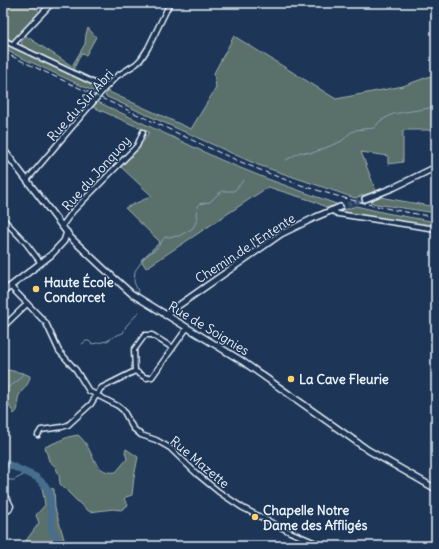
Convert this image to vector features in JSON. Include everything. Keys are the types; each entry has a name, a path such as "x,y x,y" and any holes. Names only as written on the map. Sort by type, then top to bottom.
{"street":[{"path":"13,44 52,3"},
{"name":"Rue du Sûr Abri","path":"27,180 105,88 117,76 141,59 170,3"},
{"path":"3,40 105,88"},
{"name":"Rue du Jonquoy","path":"62,226 73,211 137,146 143,132"},
{"name":"Rue de Soignies","path":"3,150 27,180 37,196 71,238 132,294 242,361 368,450 436,489"},
{"path":"365,199 395,187 436,167"},
{"name":"Chemin de l'Entente","path":"165,315 281,234 340,207"},
{"path":"332,210 338,214 436,229"},
{"path":"3,219 25,242 41,263"},
{"path":"64,241 67,232"},
{"path":"3,292 51,255 64,241 71,238"},
{"name":"Rue Mazette","path":"10,286 46,323 59,351 76,370 89,391 117,404 123,410 133,428 141,435 156,440 170,448 197,474 229,498 268,521 323,546"},
{"path":"3,327 27,304"},
{"path":"135,371 147,378 152,377 187,328"},
{"path":"135,371 134,350 145,334 152,334 173,348"},
{"path":"38,435 41,430 68,425 91,404 101,388 135,371"},
{"path":"3,495 11,506 9,510"}],"green space":[{"path":"3,3 31,3 41,13 13,41 3,36"},
{"path":"88,28 96,37 86,55 81,54 73,70 23,47 21,42 26,36 72,66 85,44"},
{"path":"234,36 336,99 403,86 436,74 436,130 403,130 403,162 388,164 388,156 361,152 376,191 355,198 258,165 105,96 107,91 191,129 216,88 214,73"},
{"path":"3,42 99,88 95,92 3,49"},
{"path":"98,102 221,160 339,205 330,209 313,201 268,187 146,268 141,260 160,242 125,208 152,196 121,167 144,141 149,132 93,107"},
{"path":"379,197 436,207 436,213 376,204 368,201"},
{"path":"356,206 436,222 436,228 338,212 338,210 343,208 344,210"},
{"path":"8,370 30,376 30,380 20,393 18,399 18,409 14,414 7,402 3,410 3,373"},
{"path":"78,435 88,447 97,465 108,472 116,472 127,459 125,452 126,449 138,457 132,495 124,499 128,505 121,510 113,509 90,512 60,484 59,475 55,466 49,461 45,447 68,437"},
{"path":"42,487 54,489 55,508 66,546 22,546 39,523 36,515 45,505"}],"waterway":[{"path":"286,160 300,152 312,153 342,141 350,133 356,130 374,128 380,121 393,114 436,107"},
{"path":"139,293 134,282 135,271 144,258 158,247 165,237 179,236 193,228 197,220 196,214 199,204 210,202 223,191 234,191 244,180"},
{"path":"82,344 86,341 89,341 92,344 107,341 123,333 126,326 139,312"},
{"path":"3,410 7,402 7,388 18,381 23,373"},
{"path":"3,462 36,477 45,485 50,495 52,530 60,546"},
{"path":"3,480 14,480 27,473"}],"tunnel":[{"path":"340,207 365,199"}],"railway":[{"path":"3,52 217,151 273,175 345,198 399,211 436,217"}],"place":[{"name":"Haute École Condorcet","path":"36,289"},
{"name":"La Cave Fleurie","path":"291,379"},
{"name":"Chapelle Notre Dame des Affligés","path":"255,517"}]}
